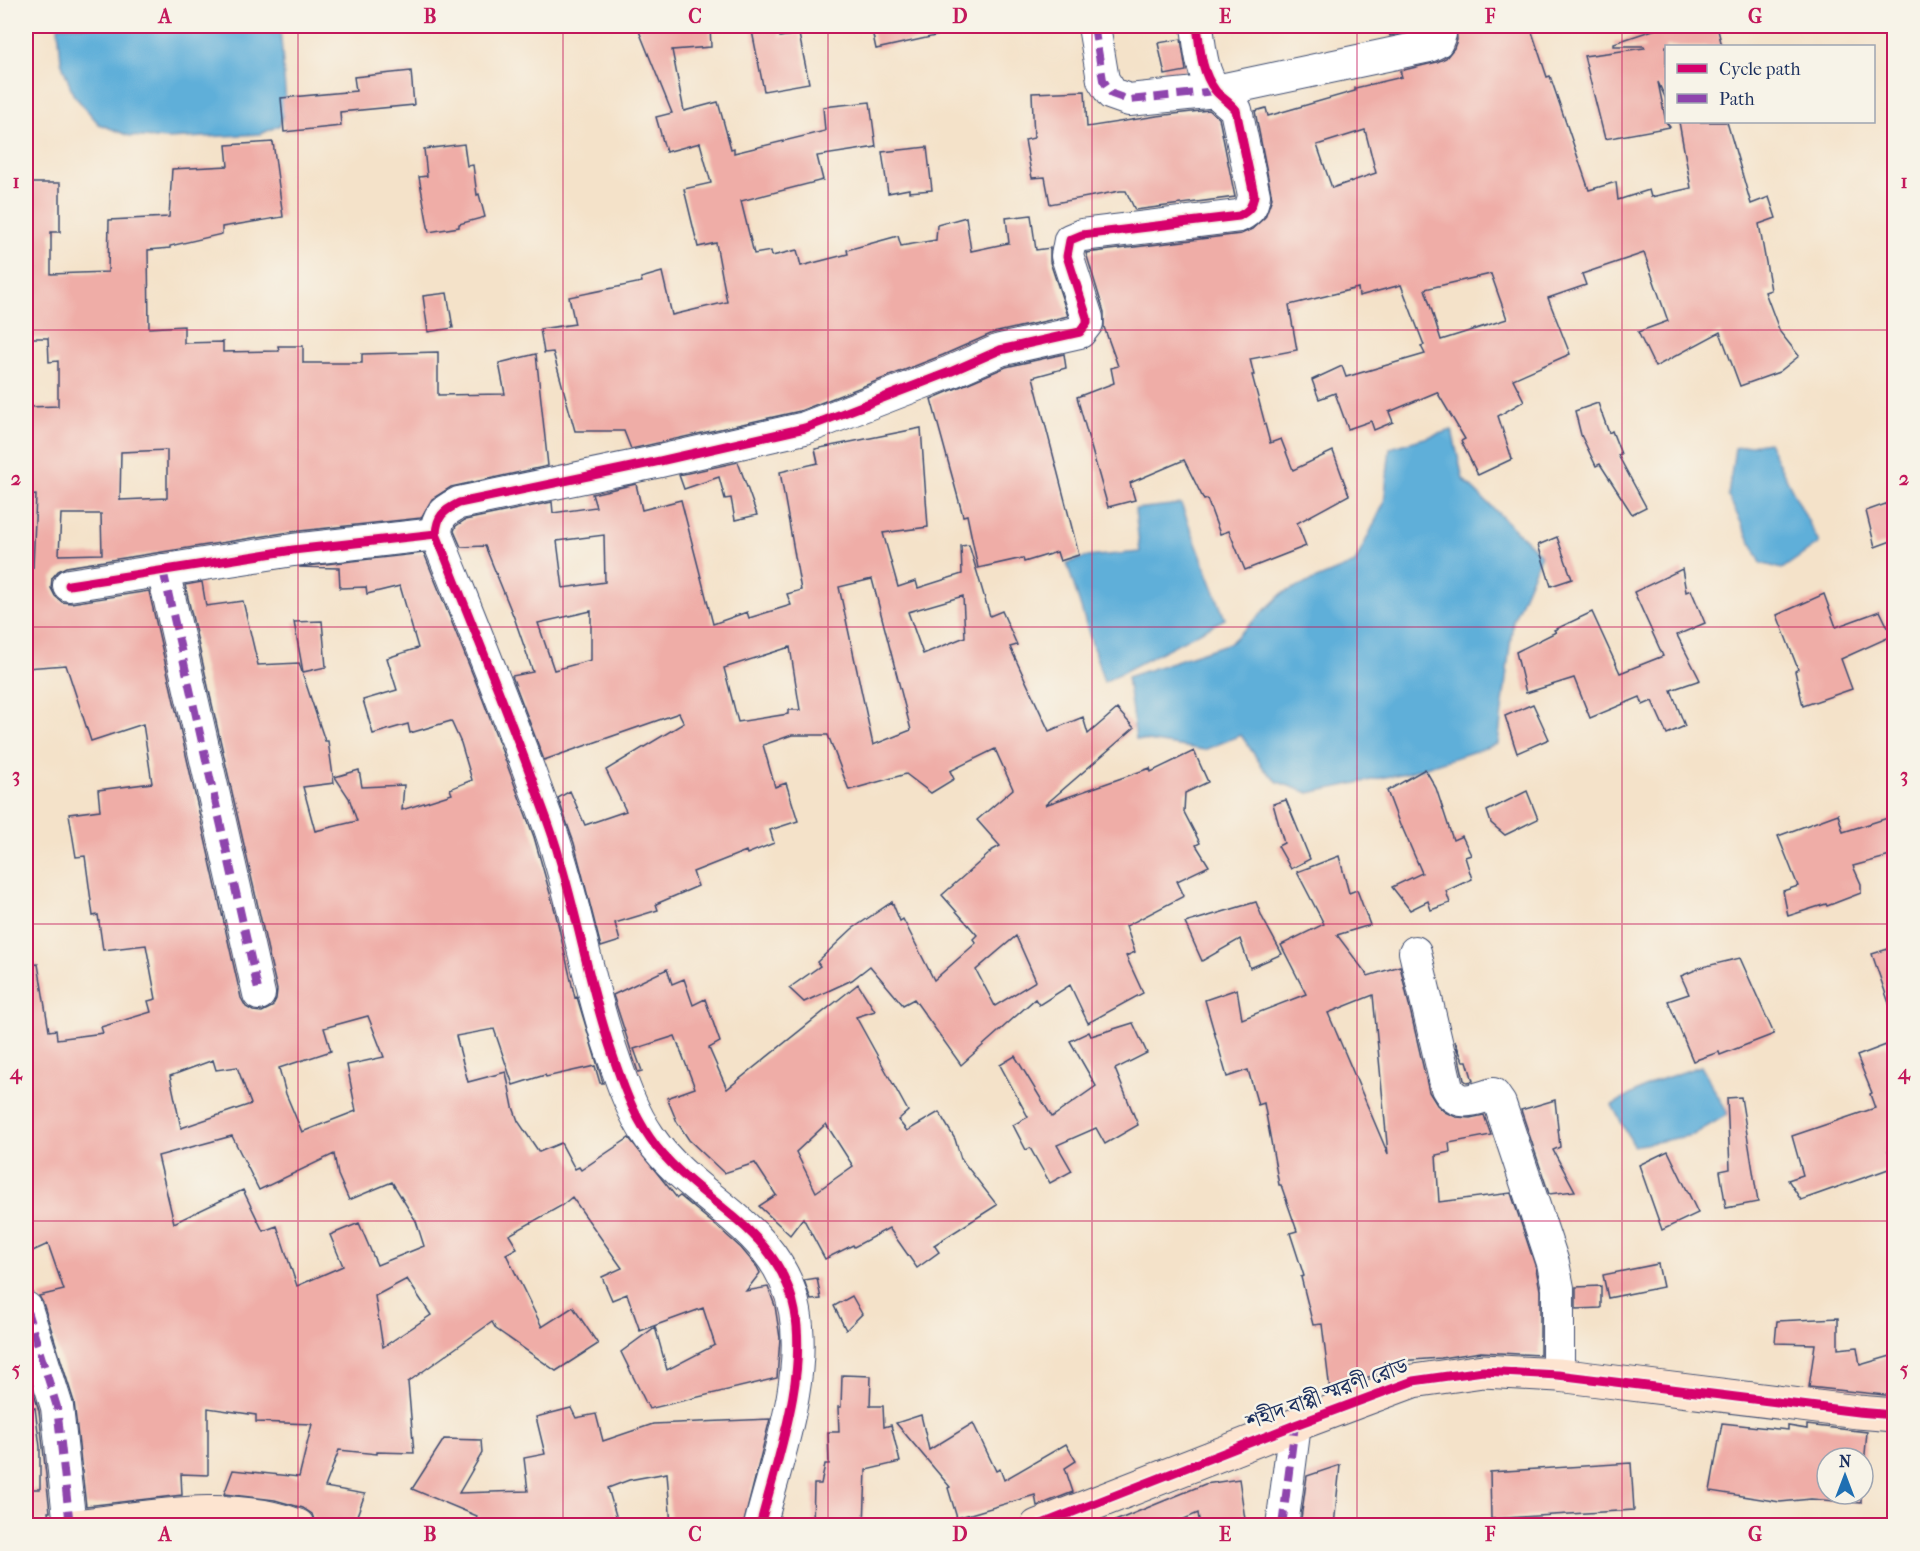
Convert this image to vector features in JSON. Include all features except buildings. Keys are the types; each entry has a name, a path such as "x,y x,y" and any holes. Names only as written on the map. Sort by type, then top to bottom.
{"street":[{"path":"1094,26 1103,80 1112,94 1129,100 1216,91 1429,46 1437,42 1440,34 1437,26"},
{"path":"760,1526 796,1383 798,1348 795,1311 787,1282 770,1255 744,1224 684,1175 651,1139 627,1097 599,1014 559,857 516,734 436,534 437,521 443,511 459,503 805,428 950,372 1000,350 1080,332 1088,323 1088,318 1067,256 1070,240 1082,235 1239,216 1250,210 1253,204 1254,195 1236,110 1216,91 1204,69 1197,26"},
{"path":"69,585 292,550 436,534"},
{"path":"163,570 259,994"},
{"path":"1415,952 1451,1097 1461,1101 1493,1094 1500,1104 1553,1263 1558,1288 1558,1375"},
{"path":"26,1308 57,1407 70,1526"},
{"name":"শহীদ বাপ্পী স্মরণী রোড","path":"1037,1526 1413,1381 1483,1371 1558,1375 1894,1415"},
{"path":"1281,1526 1295,1425"},
{"path":"76,1526 199,1513 243,1513 287,1521 298,1526"}],"water":[{"path":"58,26 280,26 286,104 280,125 261,134 167,139 130,136 99,124 73,94 61,61"},
{"path":"1452,430 1463,479 1541,555 1513,621 1498,744 1410,772 1309,793 1278,782 1264,769 1241,735 1204,750 1136,739 1127,677 1230,643 1283,593 1355,563 1384,503 1390,448"},
{"path":"1768,442 1819,543 1782,569 1761,563 1728,496 1735,448"},
{"path":"1181,504 1225,619 1104,682 1067,563 1086,557 1140,552 1135,509"},
{"path":"1701,1066 1728,1114 1693,1135 1634,1146 1612,1105 1654,1082"}],"marked path":[{"path":"1094,26 1103,80 1112,94 1129,100 1216,91"},
{"path":"163,570 259,994"},
{"path":"26,1308 57,1407 70,1526"},
{"path":"1282,1526 1295,1425"}],"cycle path":[{"path":"436,534 442,515 459,503 805,428 950,372 1000,350 1080,332 1087,323 1087,318 1067,256 1070,240 1082,235 1239,216 1251,205 1254,195 1236,110 1217,93 1210,83 1202,59 1197,26"},
{"path":"69,585 293,550 436,534 500,694 551,831 604,1029 633,1108 650,1138 668,1160 754,1235 772,1257 786,1282 795,1311 798,1337 797,1364 794,1391 782,1446 760,1526"},
{"path":"1037,1526 1413,1381 1483,1371 1558,1375 1894,1415"}]}
